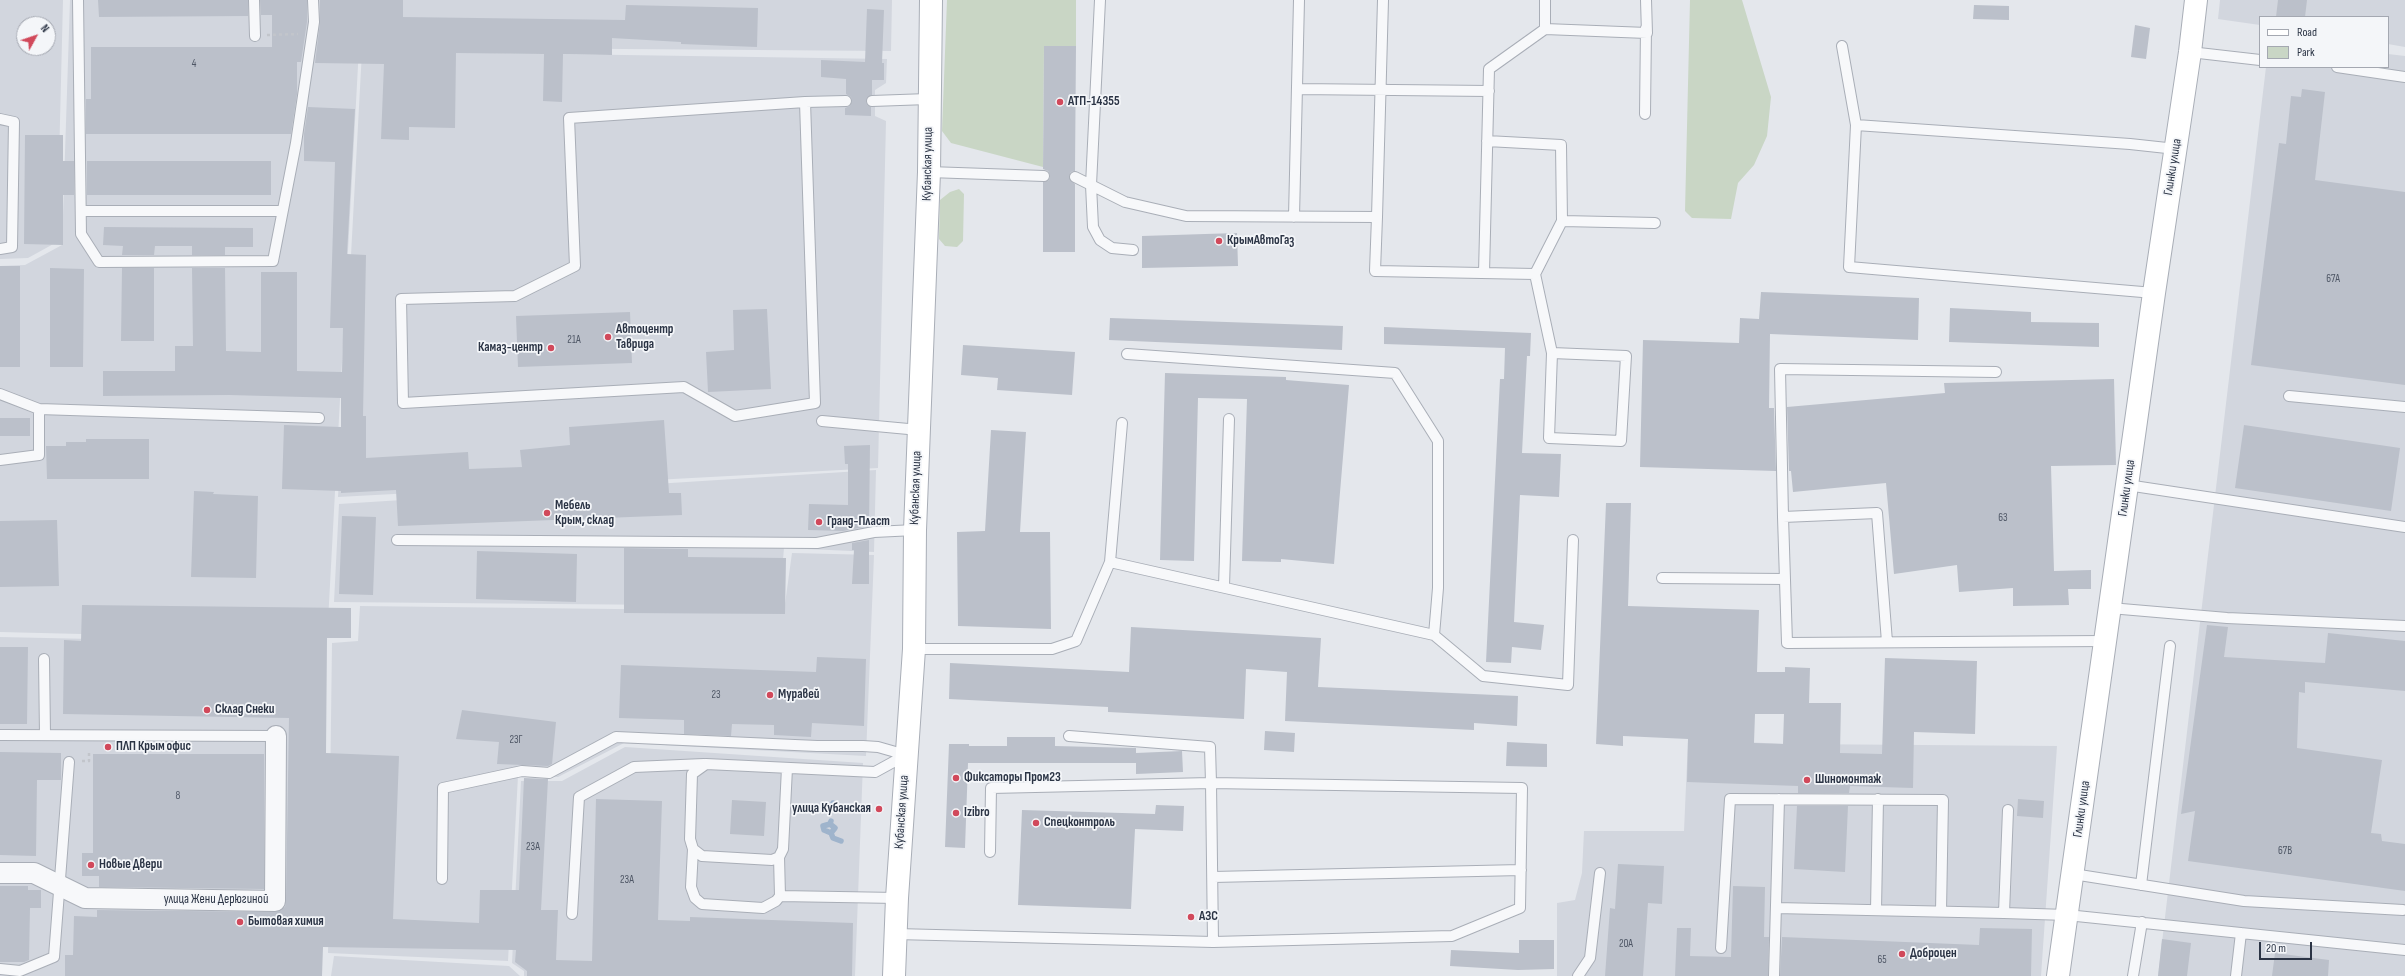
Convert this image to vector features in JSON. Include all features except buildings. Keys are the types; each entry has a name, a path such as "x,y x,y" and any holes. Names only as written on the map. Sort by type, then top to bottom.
{"main road":[{"name":"Кубанская улица","path":"894,976 897,898 914,649 915,530 929,172 928,99 931,0"},
{"name":"Глинки улица","path":"2058,976 2154,293 2190,52 2196,0"}],"street":[{"name":"улица Жени Дерюгиной","path":"0,873 34,872 85,898 275,901 276,736"}],"lane":[{"path":"78,0 81,234 99,262 272,261 296,143 312,33 313,0"},
{"path":"254,0 255,36"},
{"path":"1100,0 1092,185 1093,227 1100,240 1112,248 1133,250"},
{"path":"1294,216 1298,0"},
{"path":"1382,0 1375,271 1536,274"},
{"path":"1545,0 1545,29"},
{"path":"1645,114 1646,0"},
{"path":"1484,273 1489,69 1545,29 1647,33 1646,28"},
{"path":"1842,46 1856,125 1849,267 2154,293"},
{"path":"2190,52 2259,60"},
{"path":"2344,68 2405,77"},
{"path":"1296,90 1488,91"},
{"path":"872,101 928,99"},
{"path":"805,102 815,403 735,416 684,387 403,403 401,299 515,296 575,266 569,118 805,102 846,101"},
{"path":"0,119 14,122 12,247 0,248"},
{"path":"1856,125 2130,144 2176,149"},
{"path":"1487,140 1561,145 1562,221 1536,274 1552,353 1549,438 1621,441 1626,356 1552,353"},
{"path":"929,172 1044,176"},
{"path":"1075,177 1125,202 1186,216 1377,217"},
{"path":"81,211 282,211"},
{"path":"1562,221 1655,223"},
{"path":"1127,354 1395,373 1438,441 1438,588 1434,635"},
{"path":"1996,372 1780,368 1787,643 2105,641"},
{"path":"0,394 39,409 319,418"},
{"path":"2289,396 2405,407"},
{"path":"0,460 39,455 39,409"},
{"path":"1224,587 1229,419"},
{"path":"822,420 919,430"},
{"path":"914,649 1052,649 1076,641 1110,562 1122,423"},
{"path":"2127,485 2405,527"},
{"path":"1783,517 1877,513 1887,642"},
{"path":"397,540 817,543 874,532 915,530"},
{"path":"1110,562 1434,635 1483,676 1568,685 1573,540"},
{"path":"1662,578 1785,579"},
{"path":"2110,608 2227,618 2405,626"},
{"path":"2141,885 2170,646"},
{"path":"44,660 45,736"},
{"path":"0,735 276,736"},
{"path":"1069,736 1210,747 1213,942"},
{"path":"442,880 443,788 522,772 548,773 616,737 817,746 863,746 878,747 906,755"},
{"path":"572,914 579,797 634,767 706,764 875,772 906,755"},
{"path":"0,969 20,971 54,957 69,762"},
{"path":"706,764 692,774 690,839 693,849 691,887 695,898 702,904 763,908 776,901 780,896 779,857 784,849 787,768"},
{"path":"896,934 1213,942 1452,936 1520,908 1522,788 1211,783 991,788 990,852"},
{"path":"1774,976 1779,798"},
{"path":"1721,948 1730,799 1779,798 1943,800 1941,911"},
{"path":"1876,910 1878,799"},
{"path":"2004,913 2008,810"},
{"path":"693,849 702,856 772,860 779,857"},
{"path":"1213,877 1521,870"},
{"path":"1578,976 1590,958 1600,873"},
{"path":"2073,874 2244,901 2403,910"},
{"path":"780,896 897,898"},
{"path":"1776,908 2067,915 2405,950"},
{"path":"2133,976 2142,922"},
{"path":"2236,976 2241,932"}],"path":[{"path":"255,36 312,33"}],"shaded area":[{"path":"0,0 63,0 57,242 28,258 0,259"},
{"path":"70,0 892,0 891,51 359,47 327,640 0,632 0,266 25,265 62,245"},
{"path":"2220,0 2405,0 2405,47 2389,44 2389,16 2259,16 2259,25 2218,19"},
{"path":"362,51 887,59 886,83 875,90 875,116 886,121 878,468 338,497"},
{"path":"2389,54 2405,56 2405,976 2158,976 2266,68 2389,68"},
{"path":"876,470 874,552 784,548 779,606 334,602 339,504"},
{"path":"792,553 874,555 866,756 624,743 558,777 518,776 508,961 328,953 332,643 358,641 360,606 784,611"},
{"path":"0,637 322,644 321,976 0,976"},
{"path":"1688,740 1790,744 2057,746 2041,976 1557,976 1557,903 1575,900 1582,873 1584,831 1684,831"},
{"path":"625,747 863,763 855,976 524,976 524,971 512,963 521,781 562,781"},
{"path":"334,956 509,966 520,976 331,976"}],"green space":[{"path":"947,0 1076,0 1076,46 1044,46 1043,167 951,143 942,131"},
{"path":"1690,0 1742,0 1771,97 1767,136 1754,165 1738,183 1731,219 1692,218 1685,211"},
{"path":"959,189 964,194 963,241 957,247 945,246 939,239 940,200 950,192"}],"waterway":[{"path":"832,808 833,803"},
{"path":"831,821 830,824 823,826 824,830 831,833 833,838 841,841"},
{"path":"830,824 835,828 831,833"}],"place":[{"name":"АТП-14355","path":"1060,102"},
{"name":"КрымАвтоГаз","path":"1219,241"},
{"name":"Автоцентр Таврида","path":"608,337"},
{"name":"Камаз-центр","path":"551,348"},
{"name":"Мебель Крым, склад","path":"547,513"},
{"name":"Гранд-Пласт","path":"819,522"},
{"name":"Муравей","path":"770,695"},
{"name":"Склад Снеки","path":"207,710"},
{"name":"ПЛП Крым офис","path":"108,747"},
{"name":"Фиксаторы Пром23","path":"956,778"},
{"name":"Шиномонтаж","path":"1807,780"},
{"name":"улица Кубанская","path":"879,809"},
{"name":"Izibro","path":"956,813"},
{"name":"Спецконтроль","path":"1036,823"},
{"name":"Новые Двери","path":"91,865"},
{"name":"АЗС","path":"1191,917"},
{"name":"Бытовая химия","path":"240,922"},
{"name":"Доброцен","path":"1902,954"}]}
